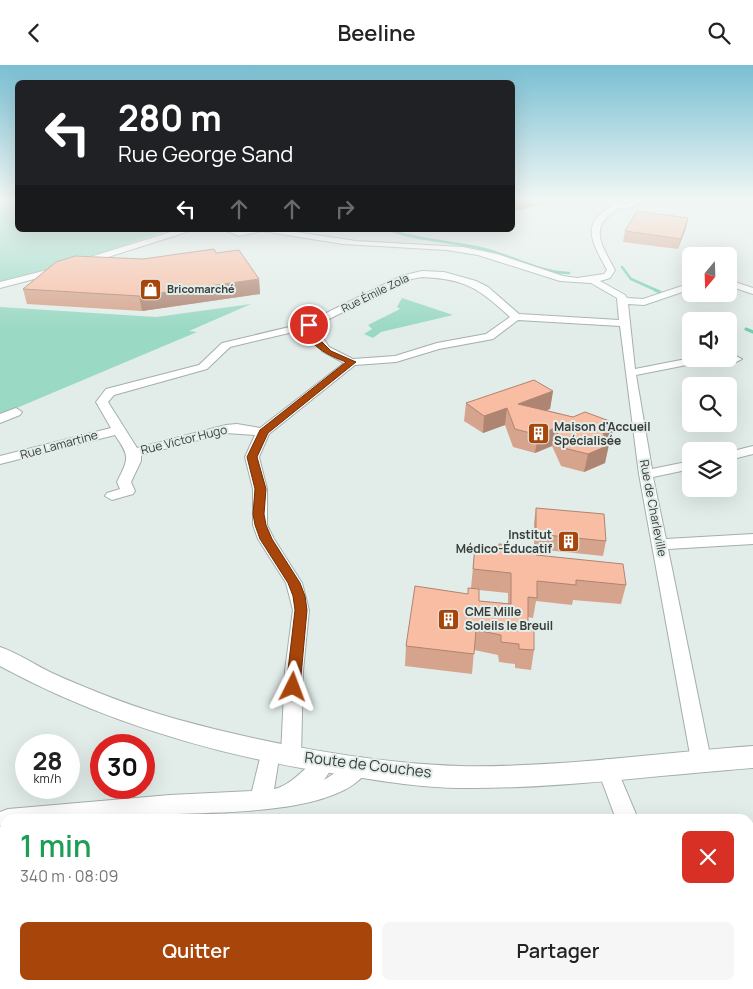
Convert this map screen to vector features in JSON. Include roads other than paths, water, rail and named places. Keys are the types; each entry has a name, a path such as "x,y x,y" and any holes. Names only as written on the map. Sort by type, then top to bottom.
{"main road":[{"name":"Route de Couches","path":"0,656 54,684 183,732 326,762 472,777 753,757"}],"street":[{"path":"0,285 58,270 136,244"},
{"path":"369,244 450,247 494,256 565,281 594,281 607,276 611,270 597,244"},
{"name":"Rue Émile Zola","path":"134,453 102,402 110,392 203,367 226,345 309,325 404,278 422,274 444,275 473,283 486,289 516,317"},
{"path":"594,281 622,297 623,301 644,302 682,289"},
{"path":"738,286 753,291"},
{"name":"Rue de Charleville","path":"623,301 630,373 646,474 701,760"},
{"path":"309,325 317,341 328,353 352,362 396,359 437,346 489,337 516,317 625,323"},
{"path":"261,799 280,753 294,671 301,610 294,583 266,539 260,525 258,514 260,489 252,457 264,432 352,362"},
{"path":"630,373 682,363"},
{"path":"0,419 16,412"},
{"name":"Rue Victor Hugo","path":"134,453 226,429 237,428 264,432"},
{"name":"Rue Lamartine","path":"0,460 118,430"},
{"path":"737,454 753,450"},
{"path":"112,496 128,491 124,481 134,461 134,453"},
{"path":"646,474 682,467"},
{"path":"660,545 753,539"},
{"path":"288,796 316,774 326,762"},
{"path":"121,814 167,812 311,794 337,784 360,766"},
{"path":"607,768 625,814"}],"waterway":[{"path":"461,244 495,252 547,270 569,273"},
{"path":"622,267 631,279 658,291"},
{"path":"655,290 660,292"},
{"path":"746,329 753,332"}],"place":[{"name":"Bricomarché","path":"151,289"},
{"name":"Maison d'Accueil Spécialisée","path":"538,434"},
{"name":"Institut Médico-Éducatif","path":"568,542"},
{"name":"CME Mille Soleils le Breuil","path":"449,619"}]}
